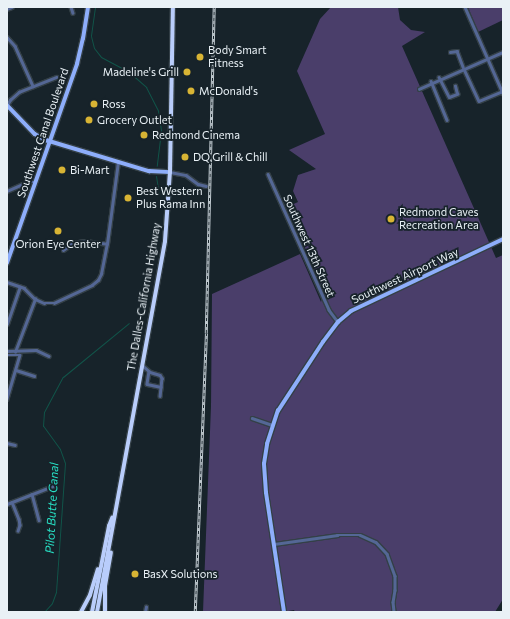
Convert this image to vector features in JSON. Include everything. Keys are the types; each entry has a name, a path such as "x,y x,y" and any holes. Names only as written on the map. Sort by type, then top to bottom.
{"highway":[{"name":"The Dalles-California Highway","path":"97,612 111,536 113,516 165,241 170,172 173,7"},
{"name":"The Dalles-California Highway","path":"92,612 109,526 113,516"},
{"path":"105,612 104,600 111,549 111,536"},
{"path":"81,612 90,595 102,559"}],"main road":[{"name":"Southwest Canal Boulevard","path":"7,263 77,64 88,7"},
{"path":"7,105 35,134 50,141 149,171 170,172"},
{"name":"Southwest Airport Way","path":"284,612 264,464 266,444 272,425 289,392 338,322 357,308 503,239"}],"street":[{"path":"7,9 12,7"},
{"path":"71,7 73,13"},
{"path":"450,52 457,51 479,101 503,92 465,7"},
{"path":"7,37 15,46 33,86"},
{"path":"419,89 503,52"},
{"path":"7,105 14,95 56,77"},
{"path":"439,77 449,97 457,94 455,86"},
{"path":"431,81 447,120"},
{"path":"7,282 20,286 35,299 44,303 54,303 92,285 102,274 118,161"},
{"path":"170,172 186,175 198,184 206,186"},
{"name":"Southwest 13th Street","path":"268,174 328,310 338,322"},
{"path":"7,191 27,182 35,182"},
{"path":"63,250 73,243 84,241 107,244"},
{"path":"7,324 20,286"},
{"path":"15,352 35,299"},
{"path":"7,351 15,352 36,350 49,356"},
{"path":"7,355 20,355 7,399"},
{"path":"142,365 146,366 150,372 162,376 160,396"},
{"path":"16,370 34,376"},
{"path":"150,372 147,384 161,387"},
{"path":"252,418 272,425"},
{"path":"7,443 15,445"},
{"path":"7,504 53,486"},
{"path":"32,494 39,520"},
{"path":"12,502 20,525 18,531"},
{"path":"274,544 337,535 360,535 376,542 387,554 396,576 393,602 394,612"},
{"path":"145,612 146,607"}],"shaded area":[{"path":"331,7 398,7 400,20 411,30 425,32 402,46 496,258 503,255 503,599 495,612 295,612 294,610 283,612 203,612 211,406 212,294 300,254 321,302 324,291 287,207 298,202 293,191 298,175 316,169 289,150 325,134 297,71 320,19"},
{"path":"468,7 503,7 503,20 478,32"}],"waterway":[{"name":"Pilot Butte Canal","path":"95,7 91,36 94,48 101,57 129,72 146,87 158,111 161,131 157,166"},
{"name":"Pilot Butte Canal","path":"156,176 159,194"},
{"name":"Pilot Butte Canal","path":"44,612 52,603 56,592 65,463 60,449 43,426 44,412 63,377 129,323"}],"railway":[{"path":"195,612 206,333 214,7"}],"place":[{"name":"Body Smart Fitness","path":"200,57"},
{"name":"Madeline's Grill","path":"187,72"},
{"name":"McDonald's","path":"191,91"},
{"name":"Ross","path":"94,104"},
{"name":"Grocery Outlet","path":"89,120"},
{"name":"Redmond Cinema","path":"144,135"},
{"name":"DQ Grill & Chill","path":"185,157"},
{"name":"Bi-Mart","path":"62,170"},
{"name":"Best Western Plus Rama Inn","path":"128,198"},
{"name":"Redmond Caves Recreation Area","path":"391,219"},
{"name":"Orion Eye Center","path":"58,231"},
{"name":"BasX Solutions","path":"135,574"}]}
